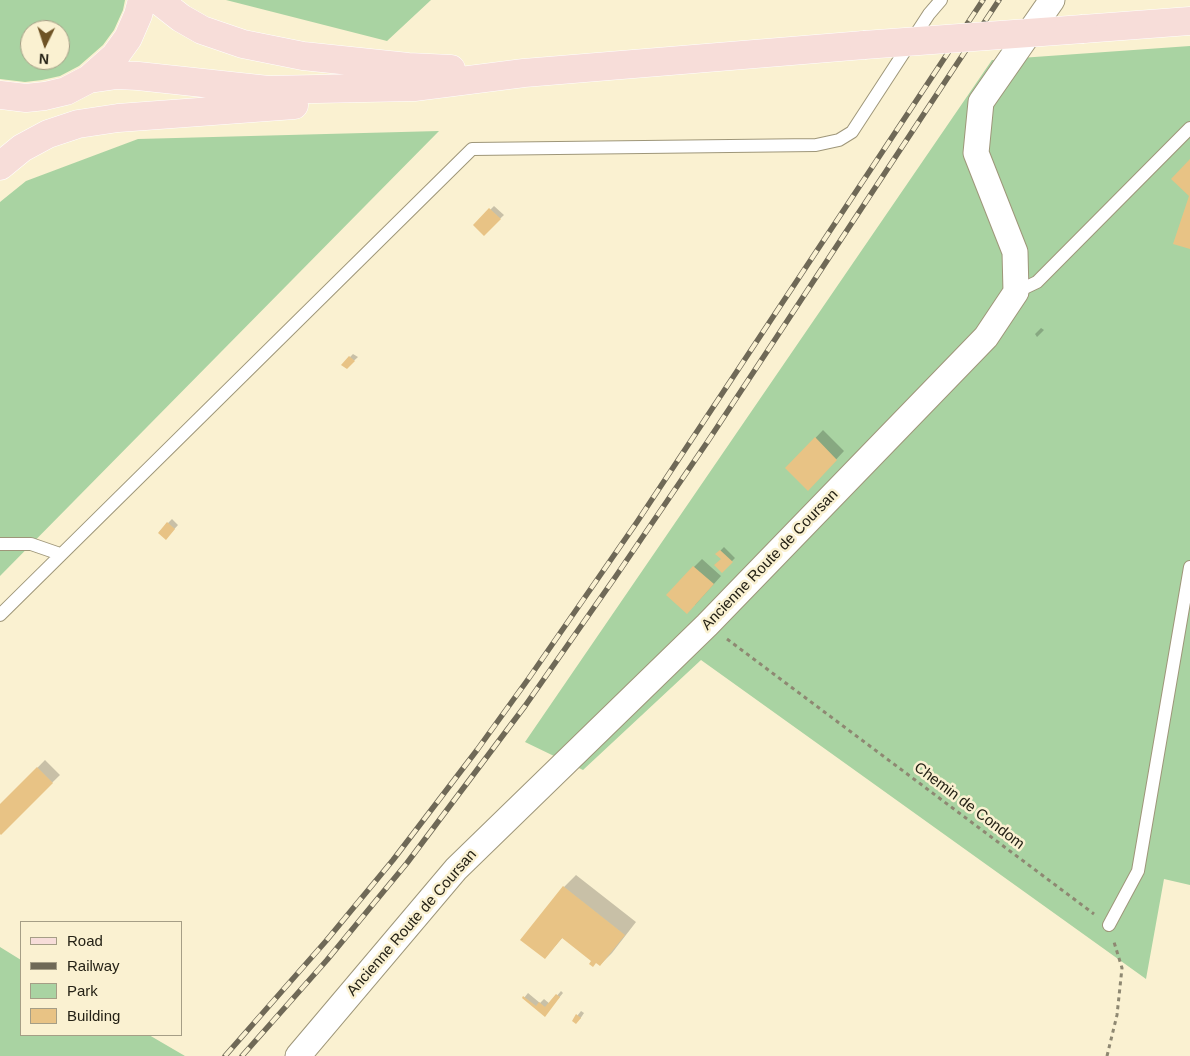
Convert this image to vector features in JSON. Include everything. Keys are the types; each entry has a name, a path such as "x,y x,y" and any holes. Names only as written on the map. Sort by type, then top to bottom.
{"main road":[{"path":"1,97 26,98 45,96 66,91 89,79 115,56 128,38 142,0"},
{"path":"158,0 181,18 202,30 243,44 268,50 303,56 408,67 524,72"},
{"path":"89,79 117,75 138,76 277,90 414,87 524,72 1190,21"},
{"path":"0,166 22,148 48,134 78,124 118,118 563,87 756,53"}],"street":[{"path":"1016,292 1015,252 976,153 981,102 1052,0"},
{"name":"Ancienne Route de Coursan","path":"298,1056 456,869 707,625 986,337 1016,292"}],"lane":[{"path":"0,615 472,149 816,145 839,140 852,132 929,14 941,0"},
{"path":"1016,292 1037,282 1190,128"},
{"path":"0,544 31,544 60,554"},
{"path":"1109,925 1138,871 1190,567"}],"path":[{"name":"Chemin de Condom","path":"707,625 1109,925"},
{"path":"1107,1056 1117,1015 1122,968 1109,925"}],"green space":[{"path":"0,0 125,0 123,10 114,30 103,45 79,66 60,76 25,82 0,79"},
{"path":"226,0 431,0 387,41"},
{"path":"1190,46 1190,885 1164,879 1146,979 701,660 583,770 525,742 992,60"},
{"path":"439,131 0,576 0,202 26,181 138,139"},
{"path":"0,947 20,959 20,1036 151,1036 185,1056 0,1056"}],"building":[{"path":"1190,159 1190,249 1173,244 1189,196 1171,179"},
{"path":"489,208 501,219 484,236 473,225"},
{"path":"349,356 355,361 347,369 341,365"},
{"path":"815,437 837,460 808,491 785,468"},
{"path":"167,522 175,529 166,540 158,533"},
{"path":"720,550 733,562 722,573 714,565 721,559 715,554"},
{"path":"693,566 714,584 687,614 666,595"},
{"path":"37,767 53,783 1,835 0,804"},
{"path":"563,886 625,935 600,966 596,963 593,967 589,964 591,961 562,938 545,959 520,940"},
{"path":"556,994 560,997 545,1017 522,998 523,996 536,1006 539,1002 545,1007"},
{"path":"576,1014 581,1018 576,1024 572,1021"}],"railway":[{"path":"225,1056 326,941 393,860 529,678 637,522 983,0"},
{"path":"242,1056 327,960 407,863 525,706 708,441 999,0"}]}
